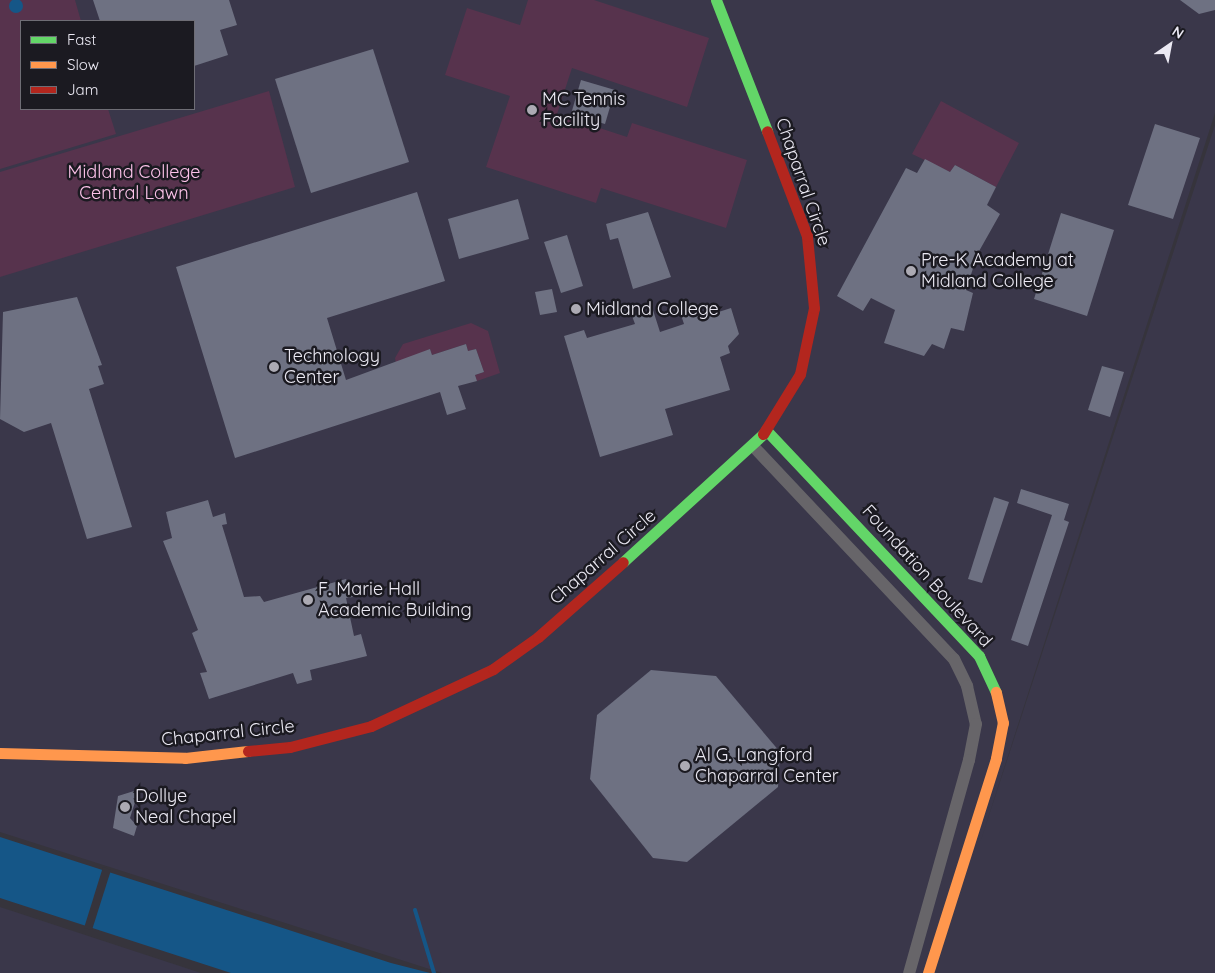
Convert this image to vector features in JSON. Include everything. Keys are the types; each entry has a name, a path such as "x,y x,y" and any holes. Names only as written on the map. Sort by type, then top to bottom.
{"street":[{"name":"Chaparral Circle","path":"0,753 185,758 290,747 371,726 493,669 538,637 753,446 766,430 800,374 814,308 812,266 807,236 716,0"},
{"name":"Foundation Boulevard","path":"766,430 978,656 995,685 1003,723 964,859 928,973"},
{"name":"Foundation Boulevard","path":"753,446 954,660 968,686 976,724 909,973"},
{"path":"943,851 964,859"}],"shaded area":[{"name":"Midland College","path":"0,0 1215,0 1215,113 979,846 1215,125 1215,973 442,973 0,832"},
{"path":"0,907 201,973 0,973"}],"green space":[{"path":"0,0 75,0 81,20 20,20 20,110 108,110 116,134 0,169"},
{"name":"MC Tennis Facility","path":"528,0 594,0 709,38 687,107 572,68 557,114 627,137 632,123 747,160 726,228 601,188 596,203 486,167 510,96 445,75 467,8 520,25"},
{"name":"Midland College Central Lawn","path":"269,91 295,187 0,277 0,172"},
{"path":"941,101 1019,143 996,187 955,165 950,172 912,154"},
{"path":"471,323 488,331 500,373 477,381 475,375 484,372 476,349 468,351 466,344 432,355 430,349 396,364 395,358 403,344"}],"water":[{"path":"13,-1 19,-1 23,6 19,13 13,13 9,9 9,3"},
{"path":"0,837 391,963 430,973 231,973 0,898"}],"pier":[{"path":"103,867 111,870 92,930 84,928"}],"building":[{"path":"93,0 229,0 237,25 220,30 228,55 195,66 195,20 100,20"},
{"path":"1180,0 1215,0 1215,10 1199,14"},
{"path":"373,49 409,162 311,193 275,79"},
{"path":"581,80 615,90 605,124 571,114"},
{"path":"1155,124 1200,138 1173,219 1128,205"},
{"name":"Pre-K Academy at Midland College","path":"925,159 950,172 955,165 996,187 987,205 1000,214 978,253 966,290 973,293 964,331 951,328 944,349 932,344 924,356 884,343 895,310 871,298 863,311 837,296 906,168 917,173"},
{"name":"Technology Center","path":"417,192 445,281 327,318 346,380 430,349 432,355 466,344 468,351 476,349 484,372 475,375 477,381 458,386 466,409 447,415 440,392 235,458 176,267"},
{"path":"518,199 529,239 459,259 448,219"},
{"path":"648,212 671,277 633,289 618,238 610,240 606,224"},
{"path":"1061,213 1114,230 1087,316 1034,299"},
{"path":"567,235 583,286 561,293 544,242"},
{"path":"552,289 557,312 540,315 535,292"},
{"path":"77,297 102,365 98,366 104,384 89,389 132,527 87,539 51,423 24,432 0,419 3,312"},
{"path":"731,308 739,334 728,346 730,353 720,357 730,390 665,409 673,435 600,457 564,336 584,330 587,338 635,324 632,316 653,310 660,332 684,324 681,315 697,310 700,318"},
{"path":"1102,366 1124,372 1110,417 1088,410"},
{"path":"1021,489 1069,504 1064,520 1069,522 1028,646 1011,640 1052,515 1017,503"},
{"path":"994,497 1009,502 982,583 968,579"},
{"name":"F. Marie Hall Academic Building","path":"208,500 213,517 225,513 227,524 222,525 244,597 260,596 264,602 346,579 353,597 346,598 354,636 361,634 367,656 310,670 312,680 297,684 293,673 209,699 200,673 207,672 192,633 198,630 163,541 172,538 166,512"},
{"name":"Al G. Langford Chaparral Center","path":"651,670 716,676 780,752 778,787 687,862 653,858 590,779 597,715"},
{"name":"Dollye Neal Chapel","path":"134,791 136,799 130,818 137,826 134,836 113,828 118,796"}],"waterway":[{"path":"415,910 434,973"}],"traffic: fast":[{"path":"716,0 767,131"},
{"path":"766,430 979,656 996,692"},
{"path":"623,562 763,434"}],"traffic: slow":[{"path":"928,973 996,758 1003,723 996,692"},
{"path":"0,753 185,758 248,751"}],"traffic: jam":[{"path":"763,434 800,374 814,308 807,236 767,131"},
{"path":"248,751 290,747 371,726 493,669 538,637 623,562"}],"place":[{"name":"MC Tennis Facility","path":"532,110"},
{"name":"Pre-K Academy at Midland College","path":"911,271"},
{"name":"Midland College","path":"576,309"},
{"name":"Technology Center","path":"274,367"},
{"name":"F. Marie Hall Academic Building","path":"308,600"},
{"name":"Al G. Langford Chaparral Center","path":"685,766"},
{"name":"Dollye Neal Chapel","path":"125,807"}]}
